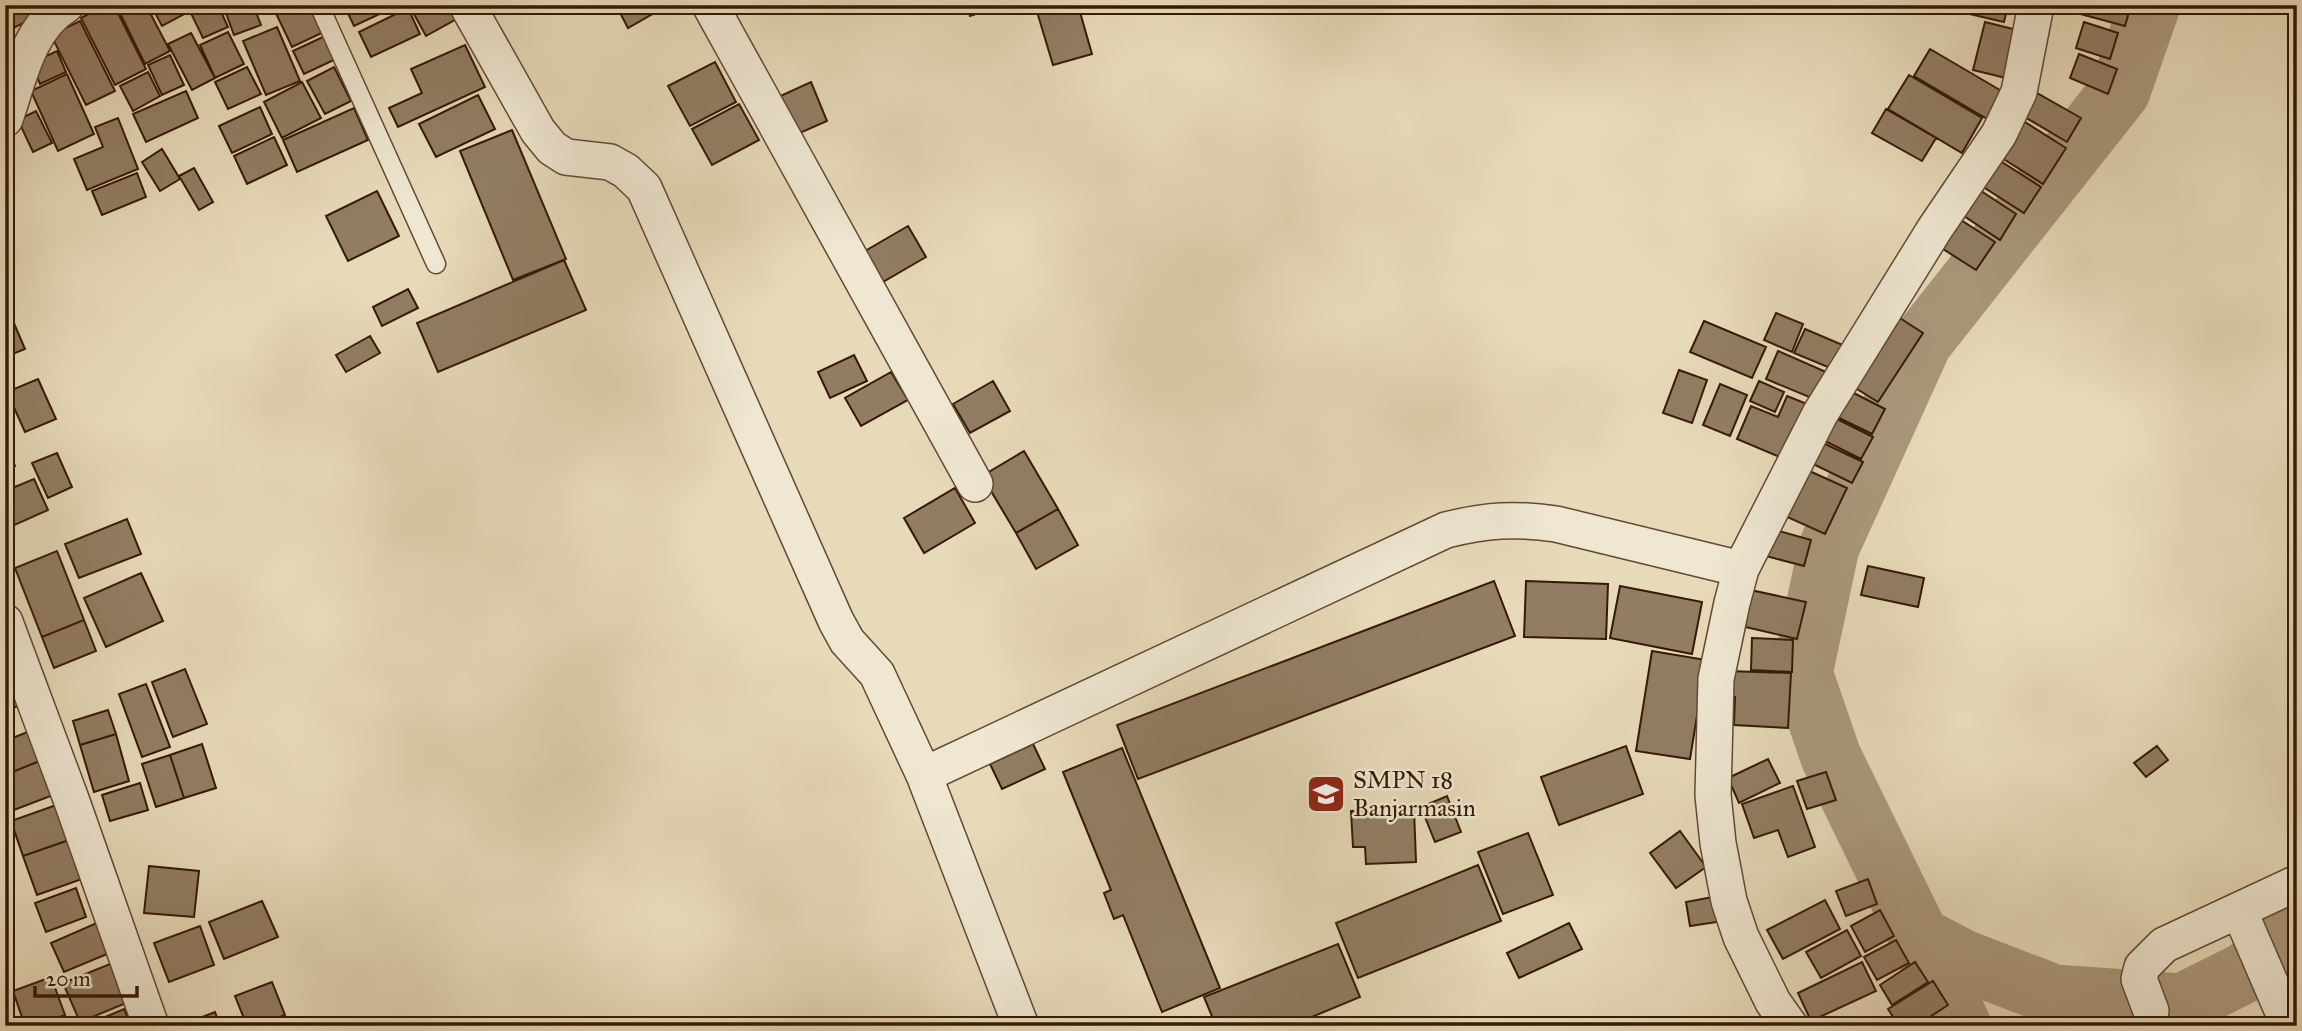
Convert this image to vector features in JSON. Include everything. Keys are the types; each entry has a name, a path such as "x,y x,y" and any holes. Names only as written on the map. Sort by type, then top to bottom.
{"street":[{"path":"5,119 40,29 53,13 66,5"},
{"path":"467,5 538,131 552,148 566,157 581,161 610,162 644,188 836,621 847,640 877,674 924,775 1021,1026"},
{"path":"710,5 975,484"},
{"path":"1790,1026 1773,1002 1741,937 1729,901 1718,843 1713,771 1716,679 1741,569 1820,414 1934,230 1999,134 2019,92 2036,5"},
{"path":"924,775 1446,530 1483,521 1525,519 1556,524 1741,569"},
{"path":"5,622 151,1026"},
{"path":"2151,1012 2139,979 2142,967 2164,945 2297,883"},
{"path":"2239,910 2291,1023"}],"lane":[{"path":"319,5 436,264"}],"building":[{"path":"5,5 30,5 36,17 5,32"},
{"path":"106,5 114,5 146,69 115,85 81,18"},
{"path":"116,5 146,5 170,51 145,64"},
{"path":"151,5 185,5 188,12 162,26"},
{"path":"187,5 218,5 228,27 203,38"},
{"path":"223,5 253,5 261,25 234,35"},
{"path":"272,5 316,5 328,30 292,47"},
{"path":"344,5 399,5 354,26"},
{"path":"409,5 453,5 460,17 426,36"},
{"path":"616,5 668,5 628,28"},
{"path":"967,5 1004,5 970,16"},
{"path":"1035,5 1078,5 1092,54 1053,65"},
{"path":"1963,5 2008,5 2004,22 1961,12"},
{"path":"2075,5 2131,5 2125,26 2073,12"},
{"path":"408,8 420,34 371,57 359,32"},
{"path":"80,21 115,91 86,105 51,35"},
{"path":"1985,22 2021,31 2010,79 1973,70"},
{"path":"2084,22 2118,33 2110,59 2076,48"},
{"path":"277,27 300,81 266,95 243,41"},
{"path":"228,32 244,64 215,78 200,45"},
{"path":"191,33 215,78 192,90 168,44"},
{"path":"327,35 338,58 304,74 293,51"},
{"path":"465,45 485,87 398,127 389,108 422,93 411,69"},
{"path":"1930,49 2005,93 1989,120 1914,76"},
{"path":"57,51 66,72 40,84 31,63"},
{"path":"2079,54 2117,69 2108,94 2070,78"},
{"path":"170,55 184,85 162,95 148,65"},
{"path":"715,62 736,102 690,126 668,86"},
{"path":"247,67 261,94 228,109 215,82"},
{"path":"334,67 351,101 325,114 307,81"},
{"path":"148,72 160,96 133,111 120,86"},
{"path":"67,74 94,134 58,151 31,91"},
{"path":"1909,75 1982,118 1962,153 1888,109"},
{"path":"302,82 321,118 282,138 264,102"},
{"path":"811,82 827,121 793,136 776,98"},
{"path":"2032,90 2081,118 2067,142 2018,113"},
{"path":"186,91 198,118 146,142 133,114"},
{"path":"478,95 495,129 436,157 419,124"},
{"path":"739,104 759,140 712,165 692,129"},
{"path":"260,107 272,134 232,153 219,126"},
{"path":"354,108 368,140 297,172 283,140"},
{"path":"1886,109 1936,138 1922,161 1872,133"},
{"path":"36,111 52,143 33,152 18,120"},
{"path":"2017,117 2066,148 2043,184 1994,153"},
{"path":"118,118 138,169 87,190 74,159 103,147 95,127"},
{"path":"512,130 566,259 513,280 460,151"},
{"path":"274,137 287,165 247,184 234,156"},
{"path":"162,149 180,179 160,191 142,162"},
{"path":"1991,155 2041,187 2024,213 1974,181"},
{"path":"194,168 213,202 199,210 179,176"},
{"path":"137,173 146,197 102,215 92,191"},
{"path":"1972,185 2016,214 2000,240 1955,210"},
{"path":"377,191 399,236 348,261 326,216"},
{"path":"1950,213 1995,242 1976,270 1932,242"},
{"path":"908,226 926,257 883,282 865,251"},
{"path":"564,260 586,310 438,372 417,323"},
{"path":"408,289 418,308 382,326 373,307"},
{"path":"1889,311 1923,333 1878,402 1844,381"},
{"path":"1776,313 1803,324 1792,352 1764,340"},
{"path":"13,321 25,349 5,357 5,324"},
{"path":"1704,321 1766,347 1752,378 1690,352"},
{"path":"1805,329 1845,346 1835,370 1794,353"},
{"path":"370,336 380,353 346,372 336,355"},
{"path":"1778,351 1826,372 1814,399 1766,379"},
{"path":"854,355 867,381 830,398 818,372"},
{"path":"1679,370 1707,380 1692,423 1663,413"},
{"path":"891,372 908,400 861,426 845,398"},
{"path":"38,379 56,419 25,432 7,392"},
{"path":"993,381 1010,411 970,433 953,404"},
{"path":"1759,381 1784,392 1775,412 1750,401"},
{"path":"1720,384 1747,395 1730,436 1703,425"},
{"path":"1846,389 1885,409 1872,434 1833,415"},
{"path":"1787,396 1812,406 1789,461 1737,439 1751,406 1778,417"},
{"path":"1831,416 1873,437 1861,459 1821,439"},
{"path":"1819,441 1863,462 1852,483 1809,462"},
{"path":"5,442 15,466 5,470"},
{"path":"1024,451 1058,509 1016,533 982,476"},
{"path":"57,453 72,487 48,498 32,463"},
{"path":"1805,469 1847,488 1825,534 1783,515"},
{"path":"34,479 48,510 10,527 5,515 5,491"},
{"path":"955,488 975,523 924,553 904,518"},
{"path":"1058,509 1078,545 1036,569 1016,533"},
{"path":"127,519 141,554 79,578 65,544"},
{"path":"1772,529 1811,540 1804,566 1766,556"},
{"path":"57,551 84,620 42,637 15,568"},
{"path":"1868,566 1924,578 1918,607 1861,595"},
{"path":"141,573 163,621 106,647 84,598"},
{"path":"1494,581 1515,636 1138,779 1117,725"},
{"path":"1526,581 1608,584 1606,639 1524,637"},
{"path":"1620,586 1702,602 1692,654 1610,638"},
{"path":"1746,589 1806,602 1797,639 1737,625"},
{"path":"84,620 96,651 54,668 42,637"},
{"path":"1752,638 1793,640 1792,672 1751,670"},
{"path":"1652,651 1706,660 1690,759 1636,751"},
{"path":"5,664 21,705 5,711"},
{"path":"185,669 207,724 173,737 152,682"},
{"path":"1727,671 1791,673 1788,728 1734,725 1735,697 1726,697"},
{"path":"146,684 170,747 142,757 119,694"},
{"path":"108,710 116,734 80,745 73,721"},
{"path":"35,729 47,758 5,775 5,741"},
{"path":"116,734 129,781 94,792 80,745"},
{"path":"202,744 216,788 184,798 170,755"},
{"path":"1033,744 1045,769 1002,789 990,764"},
{"path":"1626,746 1643,794 1559,825 1541,777"},
{"path":"2157,746 2168,760 2146,777 2134,763"},
{"path":"1122,748 1220,988 1162,1012 1123,915 1114,919 1104,893 1111,890 1063,772"},
{"path":"170,755 184,798 156,807 142,764"},
{"path":"47,758 61,792 14,810 5,790 5,775"},
{"path":"1768,759 1780,783 1739,803 1728,778"},
{"path":"1826,772 1836,800 1807,809 1797,781"},
{"path":"140,783 148,810 110,821 102,795"},
{"path":"1793,786 1815,847 1788,857 1778,830 1754,838 1742,804"},
{"path":"1447,796 1461,832 1435,842 1421,807"},
{"path":"59,804 72,839 23,856 11,821"},
{"path":"1414,809 1416,862 1366,864 1365,847 1353,847 1351,811"},
{"path":"1680,831 1706,867 1676,888 1650,853"},
{"path":"1528,833 1553,895 1503,914 1478,852"},
{"path":"72,839 85,878 37,895 23,856"},
{"path":"7,858 14,878 5,881 5,859"},
{"path":"1478,865 1501,921 1358,978 1336,923"},
{"path":"149,866 199,871 194,917 144,913"},
{"path":"1868,879 1877,904 1846,916 1836,891"},
{"path":"76,888 86,917 46,932 35,903"},
{"path":"1713,897 1717,922 1690,926 1686,902"},
{"path":"1825,900 1840,929 1783,959 1767,930"},
{"path":"262,901 278,937 224,959 209,922"},
{"path":"1880,910 1894,936 1865,952 1851,926"},
{"path":"99,922 112,952 64,972 51,943"},
{"path":"1569,923 1582,949 1519,978 1507,953"},
{"path":"200,926 214,965 169,982 154,943"},
{"path":"1847,930 1861,956 1821,978 1806,952"},
{"path":"1896,940 1909,963 1877,980 1864,957"},
{"path":"1338,944 1360,997 1290,1026 1216,1026 1204,997"},
{"path":"115,962 131,1001 80,1022 63,983"},
{"path":"1862,962 1876,991 1811,1021 1798,993"},
{"path":"1915,962 1928,982 1892,1005 1880,985"},
{"path":"51,977 65,1015 35,1026 25,1026 13,991"},
{"path":"1933,981 1948,1005 1916,1026 1899,1026 1888,1009"},
{"path":"272,982 285,1015 256,1026 247,1026 235,996"},
{"path":"124,1009 131,1026 84,1026"},
{"path":"215,1012 220,1026 184,1024"},
{"path":"65,1015 69,1026 35,1026"}],"waterway":[{"path":"2150,5 2120,91 1922,342 1829,547 1802,673 1831,757 1919,937 1963,960 2054,995 2182,1004 2246,972 2297,930"},
{"path":"1919,937 1961,1026"}],"place":[{"name":"SMPN 18 Banjarmasin","path":"1326,794"}]}
